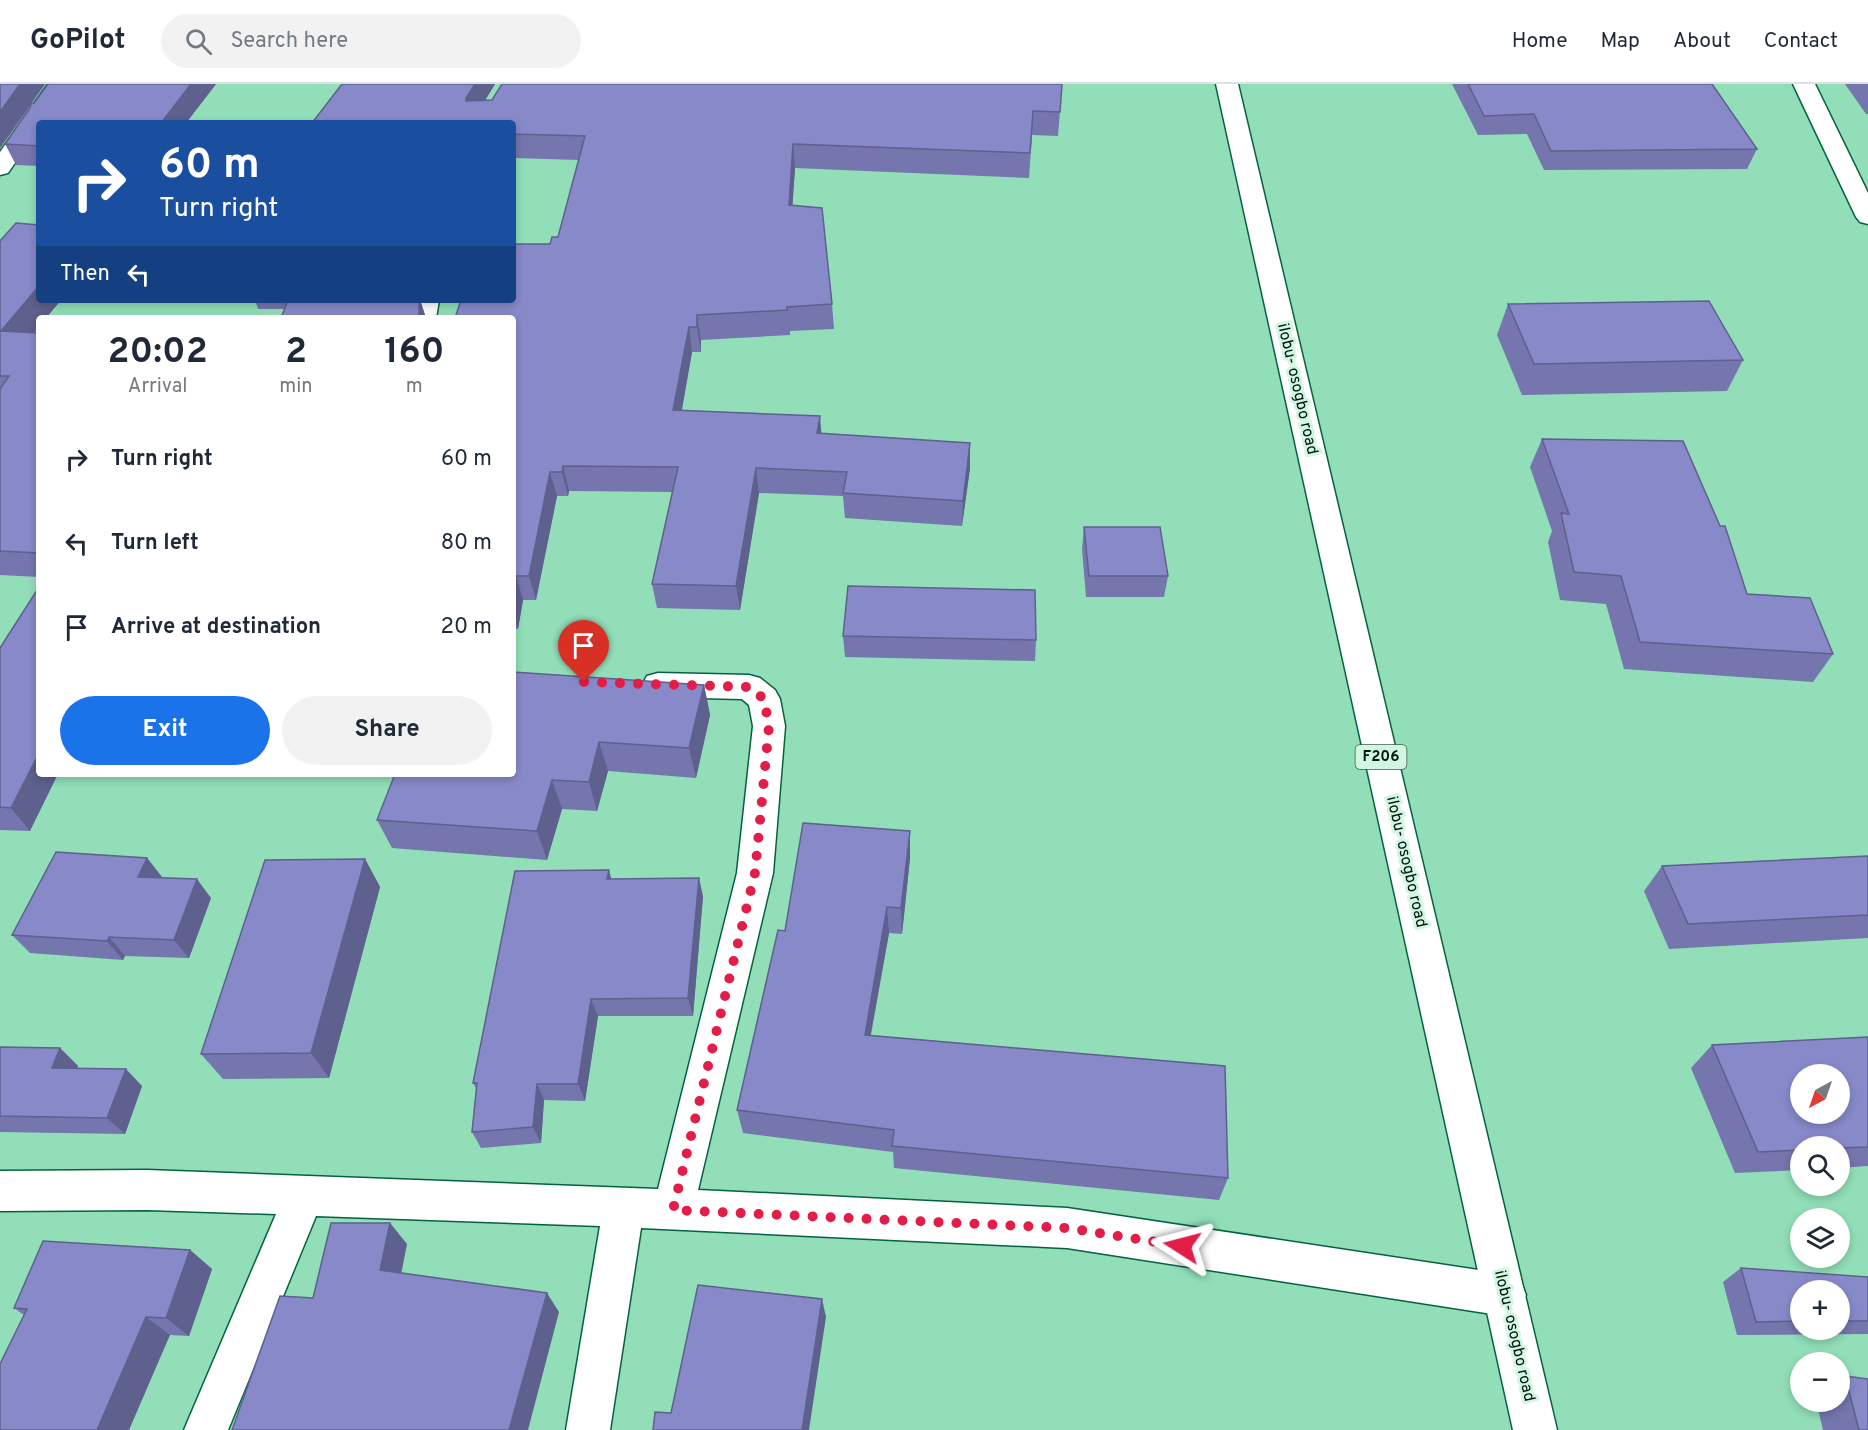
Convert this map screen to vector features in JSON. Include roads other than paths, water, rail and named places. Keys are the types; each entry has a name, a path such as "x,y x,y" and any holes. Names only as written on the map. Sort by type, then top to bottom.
{"street":[{"path":"0,168 59,84"},
{"name":"ilobu- osogbo road","path":"1227,84 1535,1430"},
{"path":"1804,84 1868,217"},
{"path":"631,684 749,687 764,699 769,726 755,873 673,1210"},
{"path":"0,1191 147,1190 624,1207 1067,1228 1505,1295"},
{"path":"206,1430 304,1196"},
{"path":"588,1430 624,1207"}]}
